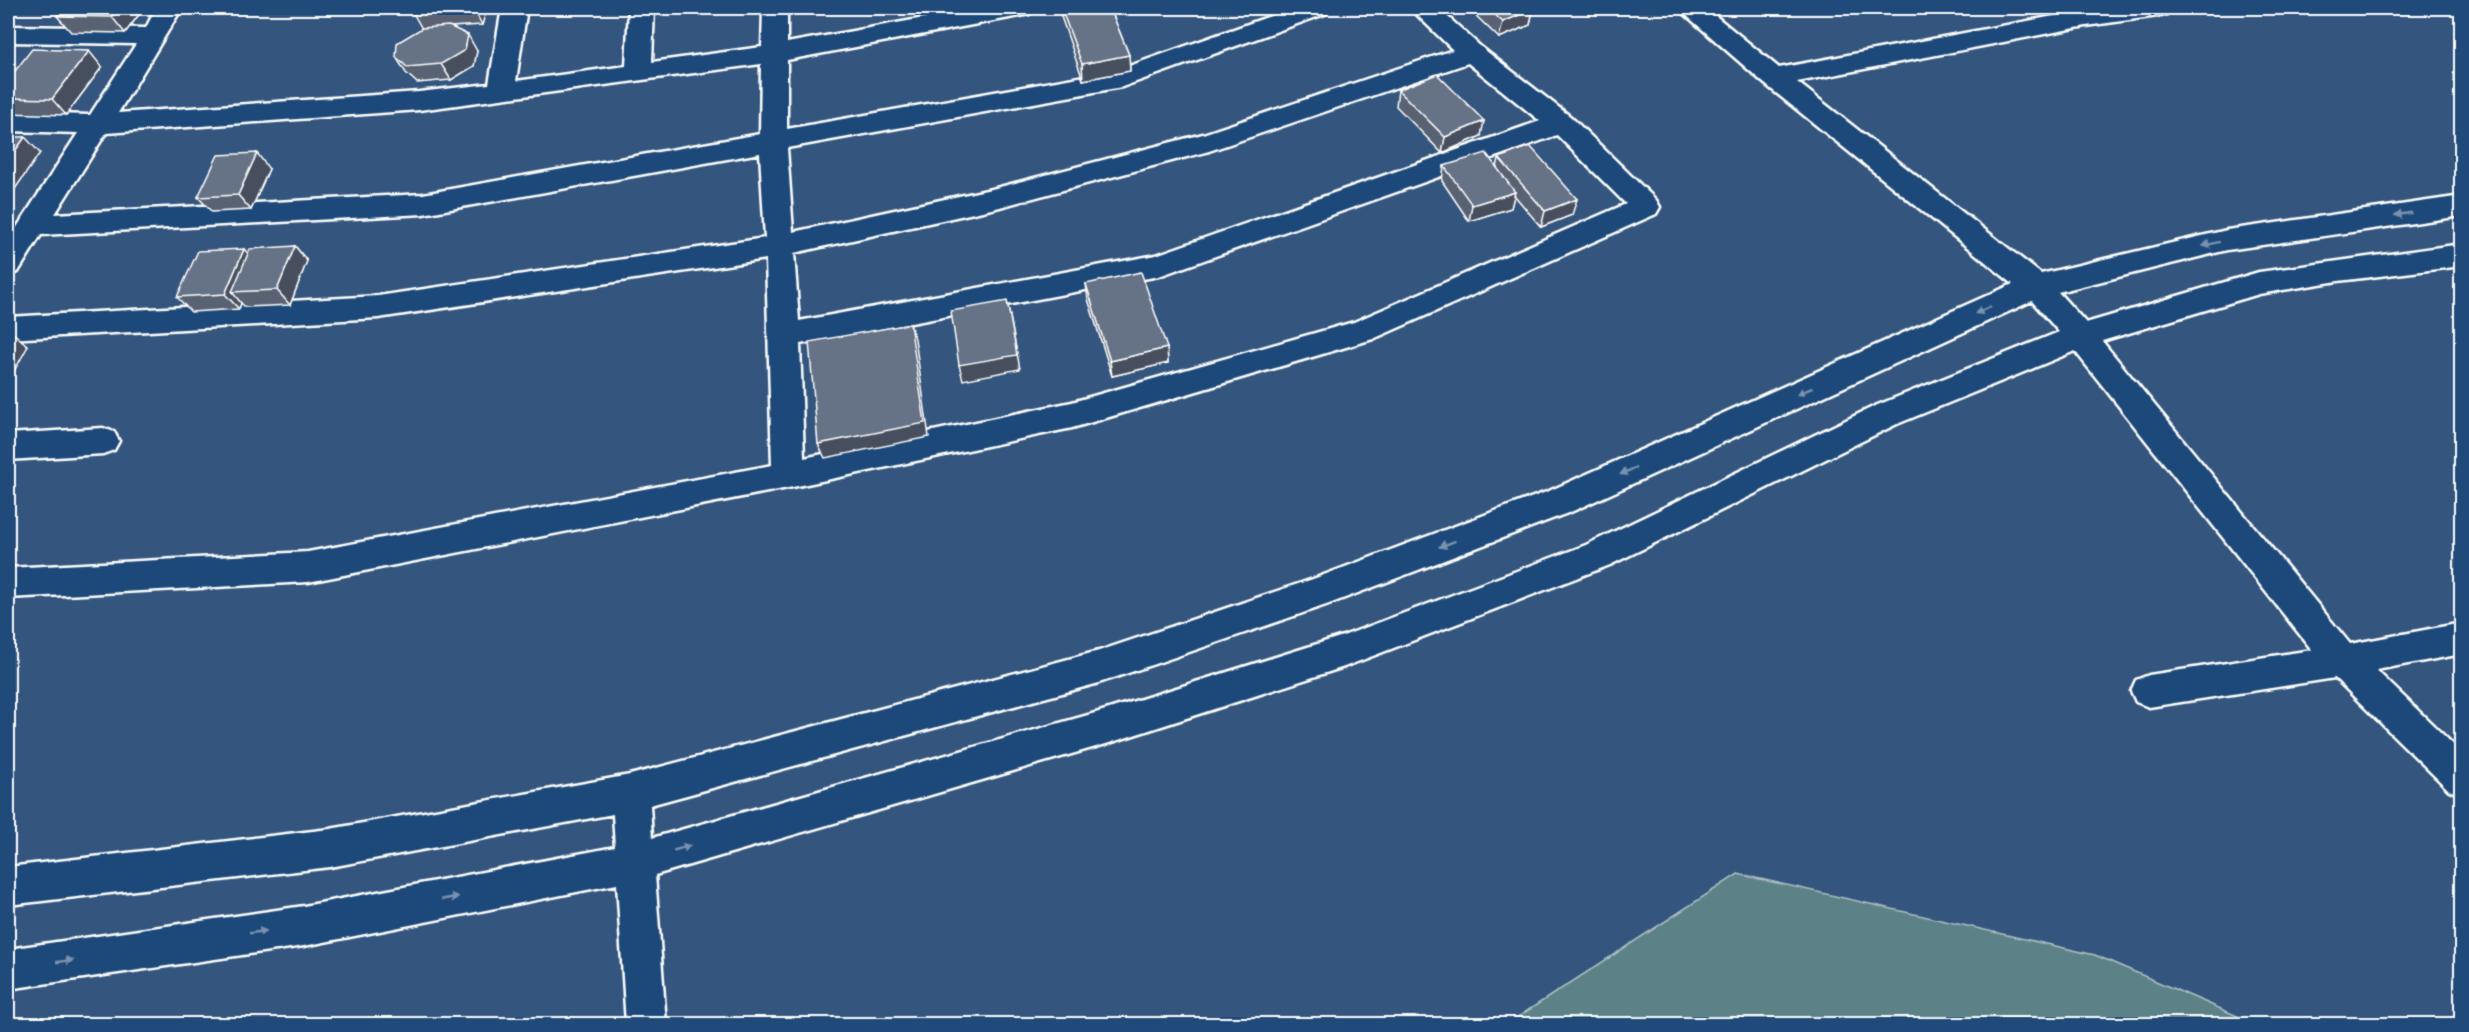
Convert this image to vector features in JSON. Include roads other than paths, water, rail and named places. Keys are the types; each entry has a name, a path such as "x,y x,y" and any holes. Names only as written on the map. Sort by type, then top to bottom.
{"street":[{"path":"8,264 99,124 169,8"},
{"path":"501,92 514,8"},
{"path":"639,74 641,8"},
{"path":"775,8 773,142 785,335 788,475"},
{"path":"8,122 99,124 419,101 501,92 774,54 1020,8"},
{"path":"35,225 423,204 1122,78 1316,8"},
{"path":"8,583 308,567 788,475 1072,415 1362,331 1646,207 1561,124 1472,53 1423,8"},
{"path":"1691,8 1774,78 2036,286 2080,336 2342,661 2462,778"},
{"path":"1774,78 2086,18 2158,8"},
{"path":"8,34 154,36"},
{"path":"8,328 378,307 779,246 996,198 1209,142 1472,53"},
{"path":"785,335 1158,265 1561,124"},
{"path":"8,886 330,848 630,793 1099,667 1317,593 1561,501 2036,286 2227,240 2462,206"},
{"path":"8,969 304,926 635,862 1106,727 1344,651 1598,555 1886,415 2080,336 2259,283 2338,270 2462,255"},
{"path":"8,447 103,441"},
{"path":"2149,691 2342,661 2462,638"},
{"path":"630,793 646,1024"}]}
